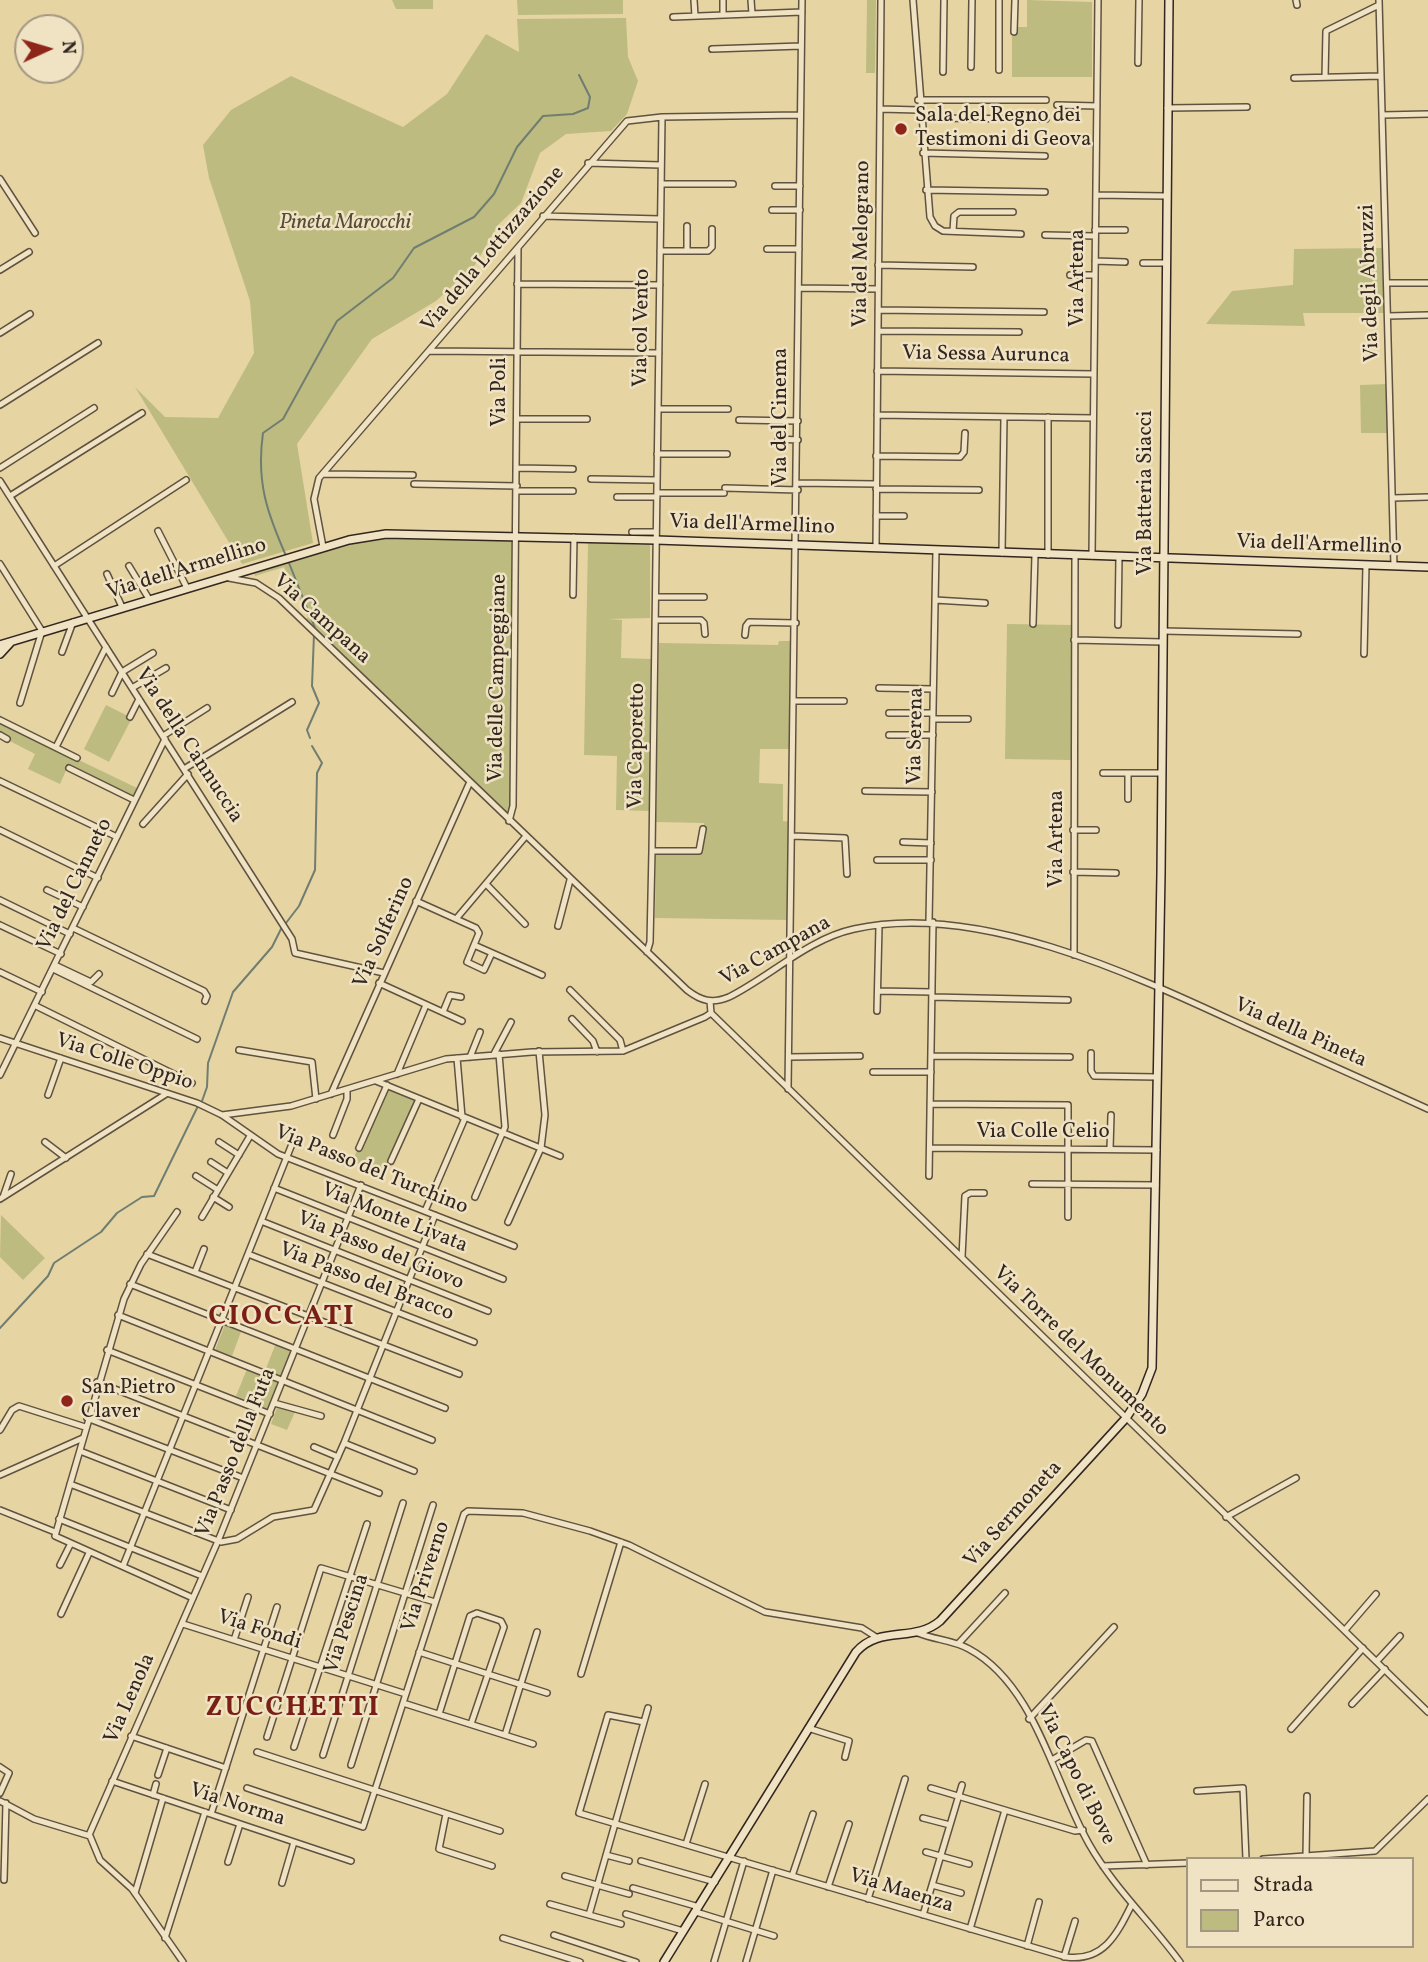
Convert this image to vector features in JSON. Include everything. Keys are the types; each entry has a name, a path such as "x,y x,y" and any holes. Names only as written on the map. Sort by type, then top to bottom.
{"street":[{"path":"694,0 695,16"},
{"path":"723,0 723,15"},
{"path":"751,0 752,14"},
{"name":"Via del Cinema","path":"788,1089 792,960 802,0"},
{"name":"Via del Melograno","path":"876,548 881,0"},
{"path":"913,0 926,190 928,211 933,224 940,230 1021,234"},
{"path":"943,72 944,0"},
{"path":"971,67 972,0"},
{"path":"999,0 999,71"},
{"path":"1014,32 1015,0"},
{"name":"Via Artena","path":"1092,556 1098,0"},
{"path":"1138,63 1139,0"},
{"name":"Via Batteria Siacci","path":"1159,987 1169,0"},
{"path":"1325,77 1326,31 1379,2"},
{"name":"Via degli Abruzzi","path":"1379,2 1394,566"},
{"path":"673,17 802,12"},
{"path":"712,49 801,46"},
{"path":"1294,78 1381,76"},
{"path":"918,100 1046,100"},
{"path":"1057,105 1097,106"},
{"path":"1167,108 1247,107"},
{"path":"880,109 919,110"},
{"path":"1382,115 1428,114"},
{"name":"Via della Lottizzazione","path":"323,547 314,497 316,483 588,163 628,120 800,115"},
{"name":"Via col Vento","path":"656,536 662,117"},
{"path":"920,118 1046,119"},
{"path":"923,153 1045,156"},
{"path":"588,163 661,165"},
{"path":"0,179 35,233"},
{"path":"661,184 733,184"},
{"path":"775,186 800,186"},
{"path":"926,190 1045,192"},
{"path":"1096,195 1166,196"},
{"path":"772,210 800,210"},
{"path":"953,231 954,216 959,212 1013,212"},
{"path":"543,216 660,219"},
{"path":"687,226 687,251"},
{"path":"660,251 710,250 712,229"},
{"path":"1045,235 1125,230"},
{"name":"Via Poli","path":"517,536 518,248"},
{"path":"767,249 799,249"},
{"path":"0,270 29,252"},
{"path":"1095,261 1125,262"},
{"path":"1143,263 1166,263"},
{"path":"878,265 973,267"},
{"path":"1070,275 1095,275"},
{"path":"1387,283 1428,283"},
{"path":"517,284 660,285"},
{"path":"799,288 878,289"},
{"path":"878,310 1044,312"},
{"path":"0,333 30,314"},
{"path":"1388,316 1428,315"},
{"path":"877,331 1019,332"},
{"path":"0,405 99,343"},
{"path":"429,351 659,353"},
{"name":"Via Sessa Aurunca","path":"877,371 1094,374"},
{"path":"0,468 94,408"},
{"path":"658,409 728,409"},
{"path":"10,496 142,413"},
{"path":"877,415 1093,418"},
{"path":"1002,553 1004,417"},
{"path":"1048,417 1048,555"},
{"path":"517,419 587,419"},
{"path":"739,420 798,421"},
{"path":"876,456 958,457 964,452 965,433"},
{"path":"778,439 798,440"},
{"path":"657,454 727,454"},
{"path":"517,468 573,469"},
{"path":"323,474 413,475"},
{"path":"591,479 657,480"},
{"path":"54,566 186,480"},
{"name":"Via della Cannuccia","path":"0,481 281,923 296,954 384,972"},
{"path":"414,484 573,491"},
{"path":"617,497 798,486 979,490"},
{"path":"1393,498 1428,497"},
{"path":"876,516 904,516"},
{"path":"158,531 187,588"},
{"path":"632,532 656,536"},
{"name":"Via dell'Armellino","path":"0,645 323,547 386,534 576,538 656,536 797,546 1428,567"},
{"name":"Via delle Campeggiane","path":"509,821 513,806 517,536"},
{"name":"Via Caporetto","path":"647,952 650,942 652,851 656,536"},
{"path":"575,592 576,538"},
{"name":"Via Serena","path":"929,1177 936,550"},
{"path":"1034,624 1035,555"},
{"name":"Via Artena","path":"1074,955 1075,556"},
{"path":"1118,625 1119,556"},
{"path":"0,564 42,631 20,703"},
{"path":"1364,654 1366,565"},
{"path":"129,566 149,600"},
{"path":"107,574 122,607"},
{"name":"Via Campana","path":"223,577 244,579 264,587 311,628 469,784 690,992 710,1001 729,998 833,936 879,926 931,922 966,927 1074,955 1159,987"},
{"path":"656,597 704,597"},
{"path":"935,600 985,603"},
{"path":"656,620 701,620 705,634"},
{"path":"62,652 73,622"},
{"path":"745,635 746,626 750,622 796,623"},
{"path":"1163,631 1298,634"},
{"path":"1074,640 1163,642"},
{"path":"0,654 12,642"},
{"path":"56,747 106,647"},
{"path":"112,693 122,672 153,653"},
{"path":"132,688 166,668"},
{"path":"879,688 933,689"},
{"path":"130,717 139,699"},
{"path":"795,701 844,701"},
{"path":"144,824 186,772 292,702"},
{"path":"164,738 207,708"},
{"path":"889,713 968,719"},
{"path":"0,720 77,758"},
{"path":"0,735 8,738"},
{"path":"889,735 933,735"},
{"name":"Via del Canneto","path":"0,1075 36,1006 164,738"},
{"path":"69,768 134,800"},
{"path":"1103,773 1162,773"},
{"path":"1128,774 1128,799"},
{"path":"0,781 117,837"},
{"name":"Via Solferino","path":"331,1095 469,784"},
{"path":"865,791 932,792"},
{"path":"652,851 699,851 703,829"},
{"path":"0,830 97,878"},
{"path":"1073,830 1096,830"},
{"path":"456,919 526,836"},
{"path":"793,836 845,838 847,874"},
{"path":"903,842 931,843"},
{"path":"877,860 931,860"},
{"path":"1073,872 1116,873"},
{"path":"558,926 570,880"},
{"path":"486,884 526,924"},
{"path":"47,890 83,907"},
{"path":"0,900 70,934"},
{"path":"416,901 477,929 467,960 470,966 485,969 492,953"},
{"path":"0,925 61,954"},
{"path":"877,1011 879,926"},
{"path":"73,928 204,992 207,996 205,1001"},
{"path":"474,945 542,975"},
{"path":"54,967 91,982 99,974"},
{"path":"54,967 197,1039"},
{"path":"0,972 42,992"},
{"path":"379,983 463,1021"},
{"name":"Via Sermoneta","path":"876,1637 918,1633 943,1619 1126,1418 1144,1390 1153,1363 1159,987"},
{"name":"Via della Pineta","path":"1159,987 1428,1109"},
{"path":"570,990 621,1041 623,1051"},
{"path":"878,991 1068,1000"},
{"path":"443,1012 450,995 461,998"},
{"path":"222,1115 285,1108 457,1058 539,1051 623,1051 711,1013 710,1001"},
{"path":"397,1074 426,1005"},
{"path":"36,1006 192,1083"},
{"name":"Via Torre del Monumento","path":"711,1013 1428,1712"},
{"path":"572,1019 593,1041 597,1052"},
{"path":"474,1197 503,1133 505,1120 496,1054 511,1022"},
{"path":"470,1057 480,1032"},
{"name":"Via Colle Oppio","path":"0,1038 197,1103 222,1115"},
{"path":"239,1050 312,1062 316,1099"},
{"path":"508,1222 541,1148 545,1118 539,1051"},
{"path":"1091,1053 1091,1071 1094,1076 1157,1077"},
{"path":"789,1057 860,1056"},
{"path":"931,1056 1070,1057"},
{"path":"48,1096 61,1058"},
{"path":"425,1210 463,1117 457,1058"},
{"path":"873,1072 931,1072"},
{"path":"376,1081 560,1156"},
{"path":"359,1148 387,1085"},
{"path":"333,1135 347,1099 347,1090"},
{"path":"2,1198 166,1093"},
{"path":"391,1161 419,1099"},
{"path":"930,1104 1067,1105 1068,1217"},
{"name":"Via Passo del Turchino","path":"222,1115 250,1136 286,1157 514,1246"},
{"path":"1110,1149 1111,1115"},
{"path":"202,1217 250,1136"},
{"path":"123,1566 294,1139"},
{"path":"45,1142 66,1158"},
{"path":"219,1142 239,1155"},
{"name":"Via Colle Celio","path":"930,1148 1157,1150"},
{"path":"211,1162 228,1173"},
{"path":"2,1198 11,1174"},
{"path":"196,1176 218,1190"},
{"path":"1032,1184 1156,1185"},
{"name":"Via Passo della Futa","path":"202,1576 284,1381 361,1185"},
{"name":"Via Monte Livata","path":"274,1188 503,1279"},
{"path":"962,1258 965,1196 970,1193 984,1193"},
{"path":"213,1197 229,1207"},
{"path":"55,1535 118,1315 130,1284 177,1212"},
{"path":"70,1484 218,1541 237,1539 273,1517 313,1510 331,1475 435,1215"},
{"name":"Via Passo del Giovo","path":"261,1221 488,1311"},
{"path":"195,1272 204,1249"},
{"path":"148,1254 459,1374"},
{"name":"Via Passo del Bracco","path":"248,1254 474,1342"},
{"path":"130,1284 445,1408"},
{"path":"118,1315 432,1440"},
{"path":"107,1350 270,1414"},
{"path":"97,1382 379,1493"},
{"path":"274,1404 321,1416"},
{"path":"0,1430 12,1410 19,1406 85,1427"},
{"path":"88,1418 243,1478"},
{"path":"0,1475 83,1438"},
{"path":"344,1443 414,1471"},
{"path":"314,1447 338,1457"},
{"path":"80,1451 231,1510"},
{"path":"1226,1517 1296,1478"},
{"name":"Via Pescina","path":"323,1755 403,1503"},
{"path":"351,1765 433,1505"},
{"path":"0,1510 55,1535 70,1545 193,1598"},
{"name":"Via Priverno","path":"247,1788 363,1827 467,1511 527,1514 621,1542 760,1610 862,1628 876,1637"},
{"path":"59,1519 202,1576"},
{"path":"295,1747 367,1524"},
{"path":"581,1674 621,1542"},
{"path":"60,1565 70,1545"},
{"path":"61,1614 89,1553"},
{"path":"267,1737 322,1567 435,1602"},
{"name":"Via Lenola","path":"89,1835 202,1576"},
{"path":"958,1644 1005,1593"},
{"path":"1345,1630 1376,1594"},
{"path":"234,1640 248,1597"},
{"path":"165,1937 226,1768 277,1607"},
{"path":"439,1714 471,1615 481,1614 504,1625 471,1724"},
{"name":"Via Fondi","path":"183,1624 405,1694"},
{"path":"1029,1719 1114,1627"},
{"path":"505,1735 537,1632"},
{"name":"Via Capo di Bove","path":"918,1633 958,1644 975,1653 1007,1678 1052,1760 1083,1830 1103,1867 1180,1962"},
{"path":"1377,1661 1400,1636"},
{"path":"664,1962 852,1656 876,1637"},
{"path":"1292,1729 1363,1648"},
{"path":"419,1652 547,1693"},
{"path":"1352,1704 1385,1669"},
{"path":"403,1703 533,1744"},
{"path":"589,1915 648,1708"},
{"name":"Via Maenza","path":"644,1722 608,1715 579,1813 1064,1957"},
{"path":"808,1728 849,1741 845,1757"},
{"path":"131,1736 226,1768"},
{"path":"1052,1760 1087,1740 1092,1741 1147,1865"},
{"path":"158,1776 167,1748"},
{"path":"257,1752 500,1831"},
{"path":"0,1767 9,1773 0,1793"},
{"path":"868,1899 905,1779"},
{"name":"Via Norma","path":"112,1781 351,1861"},
{"path":"153,1795 156,1784"},
{"path":"686,1844 705,1784"},
{"path":"923,1915 962,1785"},
{"path":"930,1788 1075,1831 1083,1830"},
{"path":"1197,1791 1243,1788 1246,1857"},
{"path":"1306,1856 1307,1796"},
{"path":"135,1893 163,1798"},
{"path":"1292,1857 1377,1850 1428,1799"},
{"path":"3,1802 32,1818 89,1835 102,1862 135,1893 183,1962"},
{"path":"3,1802 5,1880"},
{"path":"970,1929 1005,1810"},
{"path":"446,1814 439,1849 492,1866"},
{"path":"792,1876 813,1814"},
{"path":"923,1818 950,1825"},
{"path":"228,1862 240,1824"},
{"path":"828,1887 849,1824"},
{"path":"282,1883 294,1842"},
{"path":"926,1852 969,1864"},
{"path":"606,1855 629,1861"},
{"path":"641,1861 715,1882"},
{"path":"713,1962 744,1861"},
{"path":"1103,1867 1186,1863"},
{"path":"746,1962 773,1870"},
{"path":"565,1876 629,1894"},
{"path":"932,1885 961,1893"},
{"path":"633,1888 774,1936"},
{"path":"1027,1946 1039,1902"},
{"path":"550,1904 621,1924"},
{"path":"1075,1921 1064,1957 1088,1956 1104,1950 1132,1905"},
{"path":"626,1914 684,1931"},
{"path":"554,1935 636,1962"},
{"path":"503,1938 580,1962"}],"green space":[{"path":"392,0 433,0 433,9 396,9"},
{"path":"517,0 623,0 623,14 518,15"},
{"path":"867,0 876,0 875,73 866,73"},
{"path":"1027,0 1092,2 1092,77 1012,77 1012,27 1027,27"},
{"name":"Pineta Marocchi","path":"626,18 628,57 638,81 627,114 611,131 566,134 540,153 521,203 498,225 475,265 436,301 372,339 297,444 313,543 242,564 135,387 165,417 218,418 254,353 250,301 209,178 203,145 231,110 291,76 403,127 447,94 486,34 519,52 517,19"},
{"path":"1383,248 1384,313 1303,313 1305,326 1206,324 1232,291 1293,285 1294,249"},
{"path":"1387,384 1388,433 1361,433 1360,385"},
{"path":"380,535 515,540 511,812 505,812 306,619 308,617 284,567 255,576 254,573"},
{"path":"588,543 650,545 650,618 608,619 622,620 621,658 652,659 649,811 616,810 617,756 584,755"},
{"path":"1007,624 1073,625 1071,760 1005,759"},
{"path":"779,641 793,641 791,749 760,749 759,783 783,784 783,821 792,822 790,920 655,918 656,853 703,853 704,823 656,822 659,643 778,645"},
{"path":"106,705 132,718 109,762 84,749"},
{"path":"0,722 139,789 134,798 68,766 60,784 28,769 35,754 0,736"},
{"path":"388,1087 417,1099 386,1176 352,1161"},
{"path":"1,1215 45,1258 23,1280 0,1257"},
{"path":"226,1322 242,1329 232,1356 215,1350"},
{"path":"276,1343 292,1349 281,1377 265,1371"},
{"path":"247,1369 279,1382 268,1409 236,1396"},
{"path":"278,1405 295,1412 287,1430 271,1424"}],"waterway":[{"path":"287,558 269,512 262,482 263,433 283,419 337,321 393,278 414,248 474,217 494,194 517,147 543,116 573,114 588,108 590,97 579,75"},
{"path":"289,563 315,628"},
{"path":"310,738 307,730 319,703 312,686 314,634"},
{"path":"286,923 299,906 315,870 317,773 322,763 312,746"},
{"path":"202,1101 207,1087 208,1063 233,992 272,947 282,927"},
{"path":"0,1328 48,1276 54,1263 101,1232 117,1213 142,1197 154,1196 198,1106"}],"place":[{"name":"Sala del Regno dei Testimoni di Geova","path":"901,129"},
{"name":"San Pietro Claver","path":"67,1401"}],"district":[{"name":"CIOCCATI","path":"282,1319"},
{"name":"ZUCCHETTI","path":"293,1710"}]}
